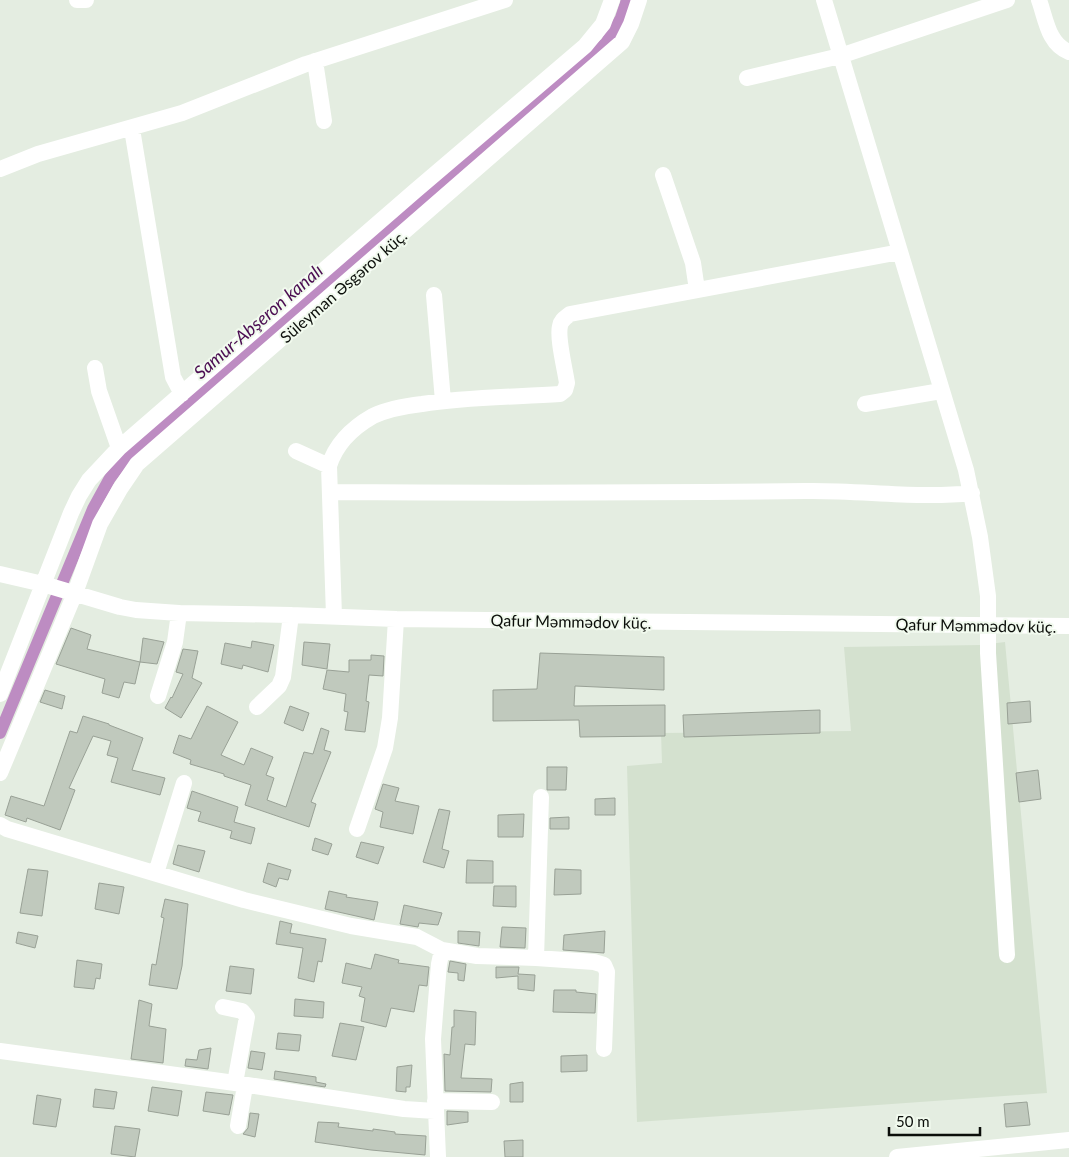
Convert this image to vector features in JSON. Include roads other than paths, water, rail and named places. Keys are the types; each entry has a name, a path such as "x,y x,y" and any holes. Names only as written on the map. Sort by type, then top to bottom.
{"street":[{"path":"77,0 86,0"},
{"path":"0,169 38,154 132,129 182,113 315,61 505,0"},
{"name":"Süleyman Əsgərov küç.","path":"0,694 79,496 95,473 119,448 585,46 603,24 612,0"},
{"name":"Süleyman Əsgərov küç.","path":"0,773 75,593 100,524 137,464 622,42 631,24 638,0"},
{"path":"824,0 940,392 972,493 985,572 988,653 1007,955"},
{"path":"747,78 840,56 1007,0"},
{"path":"1039,0 1053,41 1061,49 1069,52"},
{"path":"315,61 324,121"},
{"path":"132,129 173,377 182,394"},
{"path":"663,175 693,263 697,290"},
{"path":"334,616 329,466 338,445 357,426 374,416 398,408 443,401 560,394 565,390 567,383 559,335 560,326 563,319 570,314 900,252"},
{"path":"434,294 443,401"},
{"path":"95,368 99,392 119,448"},
{"path":"865,404 940,392"},
{"path":"296,451 329,466"},
{"path":"330,492 630,493 843,490 939,495 972,493"},
{"path":"0,574 43,584"},
{"name":"Qafur Məmmədov küç.","path":"43,584 120,607 179,613 291,614 396,619 1069,626"},
{"path":"158,696 175,642 179,613"},
{"path":"257,707 279,686 283,677 291,614"},
{"path":"357,830 385,748 390,718 396,619"},
{"path":"156,872 184,783"},
{"path":"536,958 541,797"},
{"path":"0,825 24,834 156,872 244,900 351,926 416,937 442,950 477,956 594,962 604,965 607,972 604,1049"},
{"path":"438,1157 433,1038 439,964 442,950"},
{"path":"223,1007 242,1011 247,1017 238,1126"},
{"path":"0,1051 404,1109 492,1102"},
{"path":"897,1157 1069,1140"}],"waterway":[{"name":"Samur-Abşeron kanalı","path":"0,733 93,509 110,478 123,461 606,43 621,18 627,0"}]}
